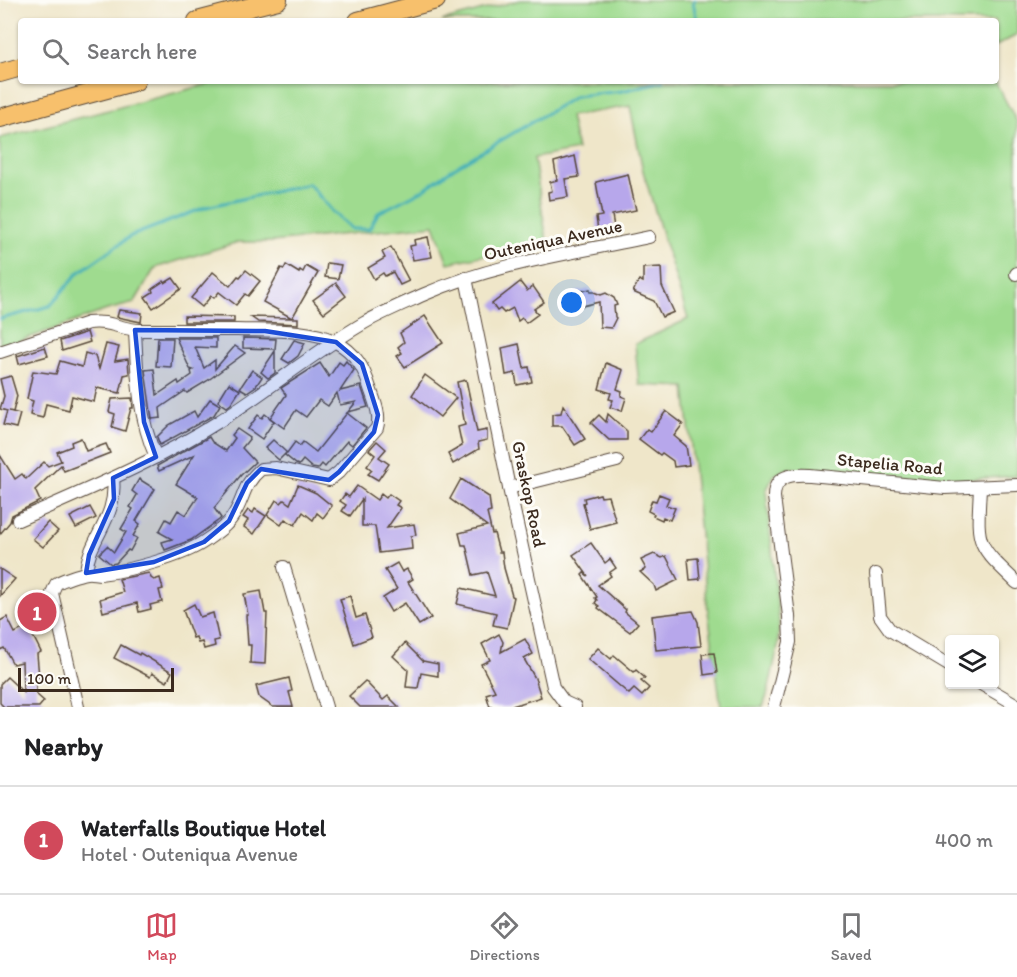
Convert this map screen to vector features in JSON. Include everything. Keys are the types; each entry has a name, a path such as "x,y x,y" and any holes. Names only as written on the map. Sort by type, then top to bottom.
{"highway":[{"path":"209,18 278,0"},
{"path":"369,18 436,0"},
{"path":"0,73 18,68"},
{"path":"0,118 125,84"}],"street":[{"name":"Outeniqua Avenue","path":"18,520 156,457 218,422 364,323 426,294 466,278 504,267 649,237"},
{"name":"Graskop Road","path":"466,278 553,687 564,702 575,707"},
{"path":"0,352 88,323 105,322 135,330 297,333 336,342 354,356 364,369 375,403 378,424 374,432 336,476 329,480 276,468 261,469 247,483 229,521 204,542 184,552 154,562 119,571 86,573 58,582 52,593 78,707"},
{"path":"135,330 144,422 156,457"},
{"path":"509,488 617,461"},
{"name":"Stapelia Road","path":"774,707 790,642 789,616 774,497 777,484 788,475 796,474 945,488 1017,485"},
{"path":"86,573 89,555 109,516 114,499 113,478"},
{"path":"980,488 978,532 981,543 986,553 1017,583"},
{"path":"284,567 326,707"},
{"path":"876,574 880,616 890,630 945,663"},
{"path":"990,689 1017,705"}],"highlighted area":[{"path":"135,330 265,331 336,342 362,364 378,415 374,432 339,472 329,480 261,469 247,483 229,521 204,542 154,562 86,573 89,555 114,499 113,478 156,457 144,422"}],"green space":[{"path":"520,0 1017,0 1017,35 999,44 999,18 453,18"},
{"path":"209,84 997,84 1017,122 1017,476 941,481 789,468 774,475 766,491 779,621 778,646 768,692 763,707 721,707 708,611 685,387 639,385 635,344 688,319 643,171 630,106 570,116 577,150 534,158 547,242 448,263 434,225 272,242 238,242 155,268 134,303 107,310 0,348 0,138"}],"building":[{"path":"575,156 579,177 565,179 568,197 549,200 548,192 552,191 550,182 557,180 554,162"},
{"path":"628,174 636,210 612,215 614,227 598,230 596,217 602,216 596,182"},
{"path":"428,237 432,257 413,260 410,246 415,245 414,240"},
{"path":"391,247 409,281 400,285 393,272 385,276 383,273 374,279 368,268 385,258 382,252"},
{"path":"327,263 341,265 338,279 325,277"},
{"path":"286,265 299,273 300,270 303,272 306,266 318,273 292,318 263,302 281,268 284,269"},
{"path":"661,267 662,286 674,312 662,317 654,301 633,292 639,280 643,282 643,268"},
{"path":"246,270 260,281 248,296 245,294 236,305 219,292 214,298 211,296 202,307 191,298 213,272 230,286"},
{"path":"173,278 181,289 153,308 145,297 153,292 152,289"},
{"path":"520,282 527,291 533,286 544,302 534,309 538,314 526,323 522,318 518,321 513,308 504,313 500,309 497,311 492,304"},
{"path":"336,283 346,296 324,313 313,300"},
{"path":"590,289 590,292 601,295 606,293 614,298 617,305 614,306 616,318 611,328 600,327 599,302 578,307 574,293"},
{"path":"119,310 142,313 141,322 117,317"},
{"path":"184,316 234,317 234,322 184,322"},
{"path":"425,316 443,343 405,367 397,356 402,353 398,347 404,342 400,333"},
{"path":"251,317 298,318 298,324 258,322"},
{"path":"87,332 90,342 62,351 60,341"},
{"path":"158,338 173,338 171,367 156,366"},
{"path":"176,338 216,338 216,348 195,347 204,368 215,360 215,369 235,346 245,353 207,381 187,393 185,391 160,408 161,418 152,419 145,370 154,369 157,395 192,375 193,370 190,369"},
{"path":"243,338 276,339 275,349 243,348"},
{"path":"294,340 305,343 298,356 289,363 282,359"},
{"path":"106,344 119,347 115,361 128,359 129,374 124,375 120,393 97,388 94,402 72,396 69,410 46,404 43,418 30,415 33,401 27,399 33,371 56,374 60,361 82,367 85,353 95,356 99,369"},
{"path":"519,344 524,368 529,367 532,382 517,385 515,373 506,375 502,348"},
{"path":"45,347 48,356 19,364 17,356"},
{"path":"275,351 275,373 268,378 261,372"},
{"path":"346,361 354,370 340,391 361,386 368,407 348,412 356,402 340,405 337,393 328,406 319,400 306,417 296,410 284,428 270,418 286,395 281,388 320,363 329,377 339,362 343,365"},
{"path":"606,363 623,370 617,389 622,391 621,396 626,398 622,411 610,407 613,400 609,399 611,393 599,389"},
{"path":"252,370 262,377 256,386 247,392 240,388"},
{"path":"425,375 456,398 440,417 412,395"},
{"path":"11,376 17,396 13,412 9,411 20,414 16,428 3,425 7,411 0,409 4,396 0,379"},
{"path":"466,380 477,432 487,430 487,440 478,442 479,449 453,464 448,454 462,446 458,427 465,425 457,382"},
{"path":"229,383 240,390 227,407 218,401"},
{"path":"132,398 133,408 131,408 125,431 112,427 115,414 109,412 112,399"},
{"path":"210,399 220,405 214,415 160,445 157,437 169,425 194,411 197,417"},
{"path":"563,405 585,439 575,445 562,426 552,426 552,414 561,413"},
{"path":"666,411 683,424 674,436 686,446 689,465 674,467 673,461 662,453 660,455 639,439 647,429 651,432"},
{"path":"347,413 366,428 352,445 347,441 325,467 322,464 318,469 312,468 303,460 299,465 296,464 285,455 286,453 279,460 265,448 273,440 287,453 295,442 300,446 303,442 316,452"},
{"path":"265,414 274,421 262,439 248,429 258,415 262,418"},
{"path":"608,414 627,431 627,440 609,440 591,423 599,415 606,422"},
{"path":"237,429 250,438 242,448 255,462 241,475 214,508 221,518 219,520 191,540 165,550 162,542 172,539 159,532 166,519 171,522 178,510 186,515 198,497 176,484 194,455 159,471 157,466 209,437 212,442 226,451 235,438 232,435"},
{"path":"81,438 86,451 106,444 110,453 64,471 61,465 35,490 40,501 12,515 10,522 0,534 0,455 15,479 22,474 26,479 44,462 48,466 61,461 57,452 72,446 71,442"},
{"path":"377,441 386,449 379,457 389,464 378,480 368,474 372,470 367,466 375,455 369,450"},
{"path":"139,479 155,489 136,521 140,524 133,536 137,538 130,551 128,550 116,563 111,564 99,554 107,546 114,552 126,532 121,529 133,509 130,507 137,495 132,491"},
{"path":"461,479 489,497 491,512 487,513 492,534 494,533 499,552 502,552 504,568 514,597 507,628 493,625 496,613 457,604 461,588 495,596 487,572 473,575 466,545 462,545 459,533 487,526 450,499"},
{"path":"298,485 316,493 332,506 323,518 317,513 313,520 303,512 295,525 285,519 281,525 267,515 276,500 281,503 284,500 290,504"},
{"path":"357,486 377,500 381,494 386,498 389,494 399,501 396,505 401,508 387,528 414,524 416,535 411,536 412,549 379,553 375,526 362,526 362,499 350,516 342,511 346,505 340,501 345,494 349,497"},
{"path":"600,494 601,497 608,496 616,522 590,529 583,503 584,498"},
{"path":"659,494 669,498 666,505 675,508 670,520 663,517 662,520 648,511 652,500 656,501"},
{"path":"90,507 96,518 76,528 70,517"},
{"path":"255,509 266,516 254,534 244,527 248,520 243,517 248,510 253,513"},
{"path":"48,522 58,531 43,547 33,539"},
{"path":"591,543 605,563 610,559 616,568 609,573 611,576 598,585 638,623 630,632 598,608 599,606 595,603 597,597 582,575 584,573 588,576 573,555"},
{"path":"654,554 662,558 666,556 678,580 656,591 654,585 640,572 646,569 641,560"},
{"path":"698,558 700,579 690,580 688,559"},
{"path":"397,563 402,572 407,569 413,579 408,582 431,618 419,625 405,603 391,612 383,598 397,589 385,570"},
{"path":"0,569 15,579 0,596"},
{"path":"149,573 154,580 160,578 163,589 159,590 162,602 150,605 151,609 139,612 137,603 103,612 100,599 123,592 119,579"},
{"path":"261,591 265,613 267,613 265,664 250,663 251,645 248,645 246,615 248,615 244,594"},
{"path":"350,596 356,618 365,615 372,637 354,644 340,599"},
{"path":"194,604 200,617 213,613 219,640 214,641 215,646 204,649 202,642 198,643 196,637 193,638 183,610"},
{"path":"693,611 698,622 701,646 656,650 652,616"},
{"path":"7,617 15,633 28,626 41,652 37,654 39,677 36,677 36,694 44,701 39,707 4,707 0,703 0,684 7,677 23,692 22,662 13,664 4,648 0,650 0,621"},
{"path":"499,634 503,642 501,652 525,639 533,654 524,659 535,678 541,697 509,707 490,707 486,694 495,691 481,664 490,660 482,644"},
{"path":"405,643 423,661 438,664 438,676 421,673 418,688 406,687 408,670 393,656"},
{"path":"121,645 139,655 140,653 172,672 167,682 152,673 150,677 114,658"},
{"path":"598,648 611,659 614,655 645,678 641,681 649,688 642,696 634,689 629,694 588,659"},
{"path":"714,653 717,673 704,675 702,654"},
{"path":"289,678 292,691 289,692 293,707 273,707 259,697 256,686"},
{"path":"365,681 383,700 388,696 399,707 360,707 349,696"}],"waterway":[{"path":"695,0 693,2 696,18"},
{"path":"0,319 50,306 78,273 131,236 206,207 309,184 333,212 352,229 369,229 378,213 423,190 454,168 576,96 622,91 651,84"}],"place":[{"name":"Waterfalls Boutique Hotel","path":"37,612"}]}
